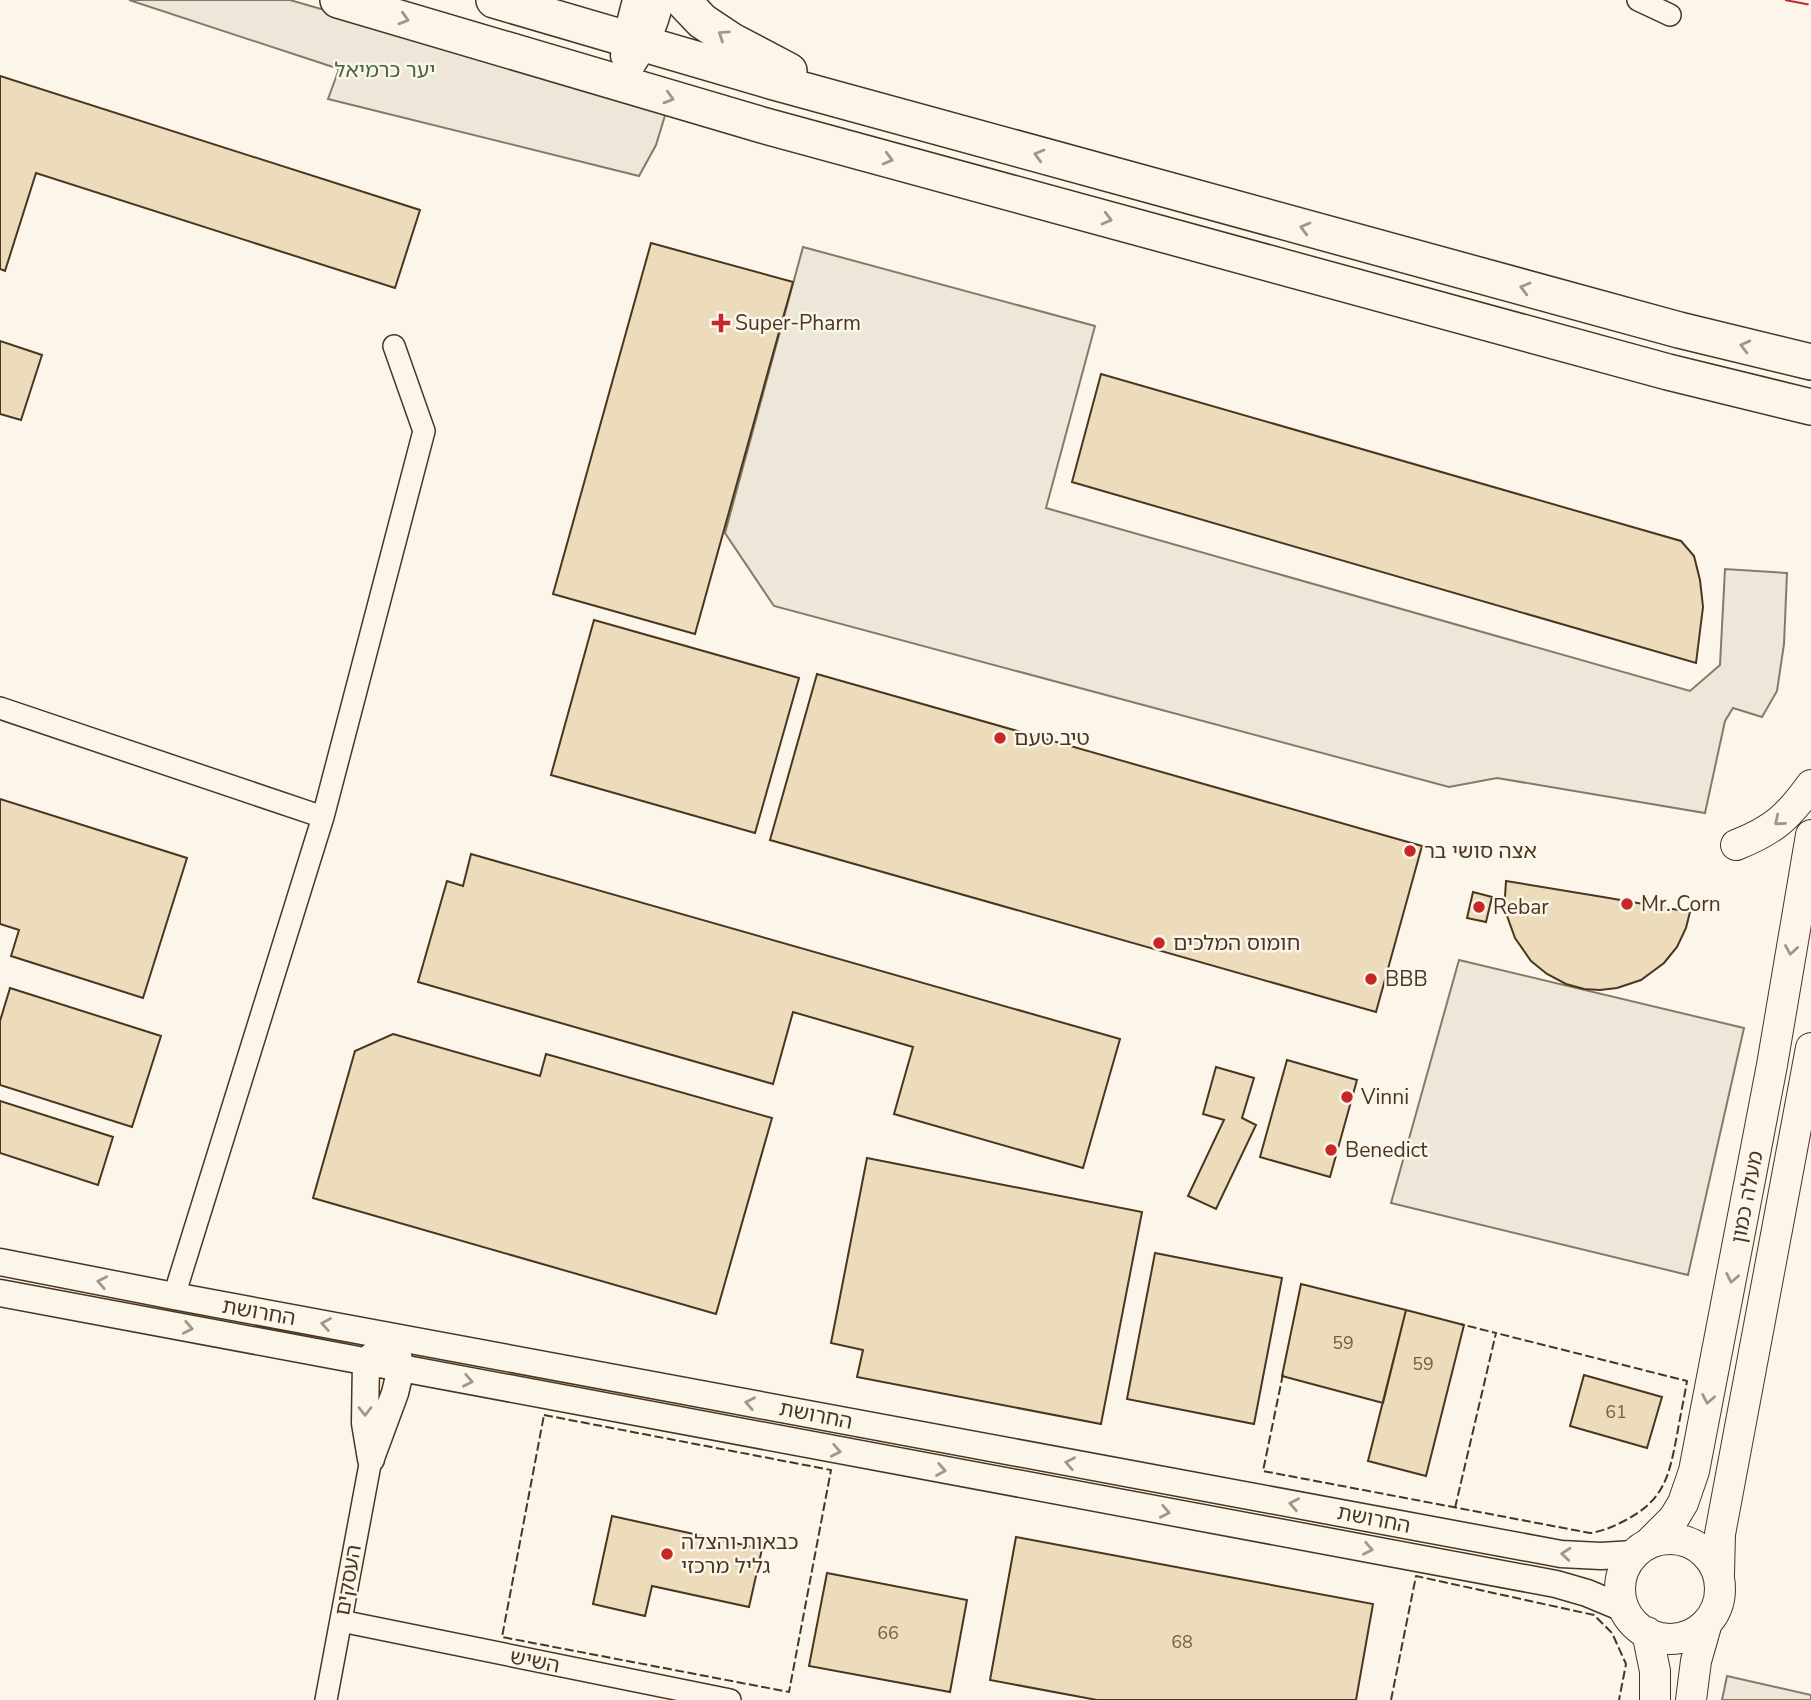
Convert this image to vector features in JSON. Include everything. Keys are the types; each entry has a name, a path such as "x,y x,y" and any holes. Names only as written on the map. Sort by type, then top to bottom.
{"highway":[{"path":"338,0 762,125 1668,372 1811,407"},
{"path":"499,2 586,0"},
{"path":"682,0 702,21 732,41 847,103"},
{"path":"499,2 847,103 1679,330 1811,362"},
{"path":"1758,394 1811,429"}],"main road":[{"path":"1736,845 1761,835 1778,822 1796,806 1811,785"},
{"name":"מעלה כמון","path":"1641,1549 1674,1518 1683,1503 1694,1471 1772,1065 1811,835"},
{"name":"מעלה כמון","path":"1719,1574 1720,1534 1811,1048"},
{"path":"1783,1203 1811,1156"},
{"path":"1691,1700 1696,1661 1706,1626 1717,1609 1721,1592 1719,1574 1710,1559 1698,1547 1683,1541 1665,1539 1641,1549 1624,1569 1620,1591 1623,1608 1633,1623 1657,1638 1675,1640 1706,1626"},
{"path":"1647,1632 1655,1671 1655,1700"}],"street":[{"path":"636,0 636,42"},
{"path":"620,83 636,42 658,10 660,0"},
{"path":"1639,0 1670,15"},
{"path":"174,1296 323,817 424,431 394,346"},
{"path":"0,708 323,817"},
{"name":"החרושת","path":"0,1262 1561,1554 1601,1556 1641,1549"},
{"name":"החרושת","path":"0,1293 1556,1584 1623,1608"},
{"path":"393,1337 401,1368 387,1418 371,1460 365,1423 366,1361 393,1337"},
{"name":"העסקים","path":"326,1700 371,1460"},
{"name":"השיש","path":"341,1621 730,1700"}],"green space":[{"name":"יער כרמיאל","path":"129,0 290,0 667,109 656,145 639,176 328,99 339,69"},
{"path":"1727,1676 1811,1695 1811,1700 1722,1700"}],"shaded area":[{"path":"803,247 1095,326 1046,508 1690,691 1720,665 1725,569 1787,573 1784,644 1777,691 1762,717 1733,708 1725,721 1705,813 1497,778 1449,787 774,606 725,533"},
{"path":"1459,960 1744,1028 1688,1275 1391,1203"}],"building":[{"path":"0,76 420,210 395,288 36,173 5,271 0,269"},
{"path":"651,243 793,282 695,634 553,594"},
{"path":"0,341 42,355 21,420 0,414"},
{"path":"1101,374 1681,541 1694,556 1700,580 1703,607 1696,663 1072,482"},
{"path":"594,620 799,678 755,833 551,775"},
{"path":"817,674 1422,846 1376,1012 770,840"},
{"path":"0,799 187,858 143,998 11,956 19,930 0,924"},
{"path":"471,854 1120,1039 1083,1168 894,1114 913,1047 793,1012 773,1084 418,982 447,881 463,886"},
{"path":"1506,881 1690,912 1677,947 1664,963 1641,980 1617,988 1584,989 1566,984 1547,974 1531,961 1515,938 1506,913"},
{"name":"Rebar","path":"1473,892 1492,897 1486,922 1467,918"},
{"path":"10,988 161,1036 132,1127 0,1085 0,1021"},
{"path":"393,1034 540,1076 546,1054 772,1118 716,1314 313,1198 355,1051"},
{"path":"1287,1060 1357,1080 1330,1177 1260,1157"},
{"path":"1216,1067 1254,1078 1242,1118 1256,1125 1216,1209 1188,1196 1224,1120 1203,1114"},
{"path":"0,1101 113,1137 98,1185 0,1153"},
{"path":"867,1158 1142,1212 1101,1424 857,1377 863,1350 831,1343"},
{"path":"1155,1253 1282,1278 1254,1424 1127,1399"},
{"path":"1301,1284 1406,1310 1383,1403 1282,1376"},
{"path":"1406,1310 1464,1325 1426,1476 1368,1461"},
{"path":"1584,1375 1662,1397 1647,1448 1570,1426"},
{"path":"612,1516 762,1549 749,1607 652,1586 645,1616 593,1604"},
{"path":"1016,1537 1373,1604 1356,1700 1097,1700 990,1680"},
{"path":"827,1573 967,1600 950,1692 809,1666"}],"fence":[{"path":"1455,1508 1496,1333 1460,1324"},
{"path":"1283,1374 1263,1471 1590,1533 1622,1522 1649,1504 1668,1474 1687,1381 1496,1333"},
{"path":"544,1415 831,1470 789,1692 502,1637 544,1415"},
{"path":"1391,1700 1416,1576 1594,1615 1612,1633 1626,1664 1619,1700"}],"power":[{"path":"1785,0 1811,5"}],"place":[{"name":"Super-Pharm","path":"721,323"},
{"name":"טיב טעם","path":"1000,738"},
{"name":"אצה סושי בר","path":"1410,851"},
{"name":"Mr. Corn","path":"1627,904"},
{"name":"Rebar","path":"1479,907"},
{"name":"חומוס המלכים","path":"1159,943"},
{"name":"BBB","path":"1371,979"},
{"name":"Vinni","path":"1347,1097"},
{"name":"Benedict","path":"1331,1150"},
{"name":"כבאות והצלה גליל מרכזי","path":"667,1554"}]}
